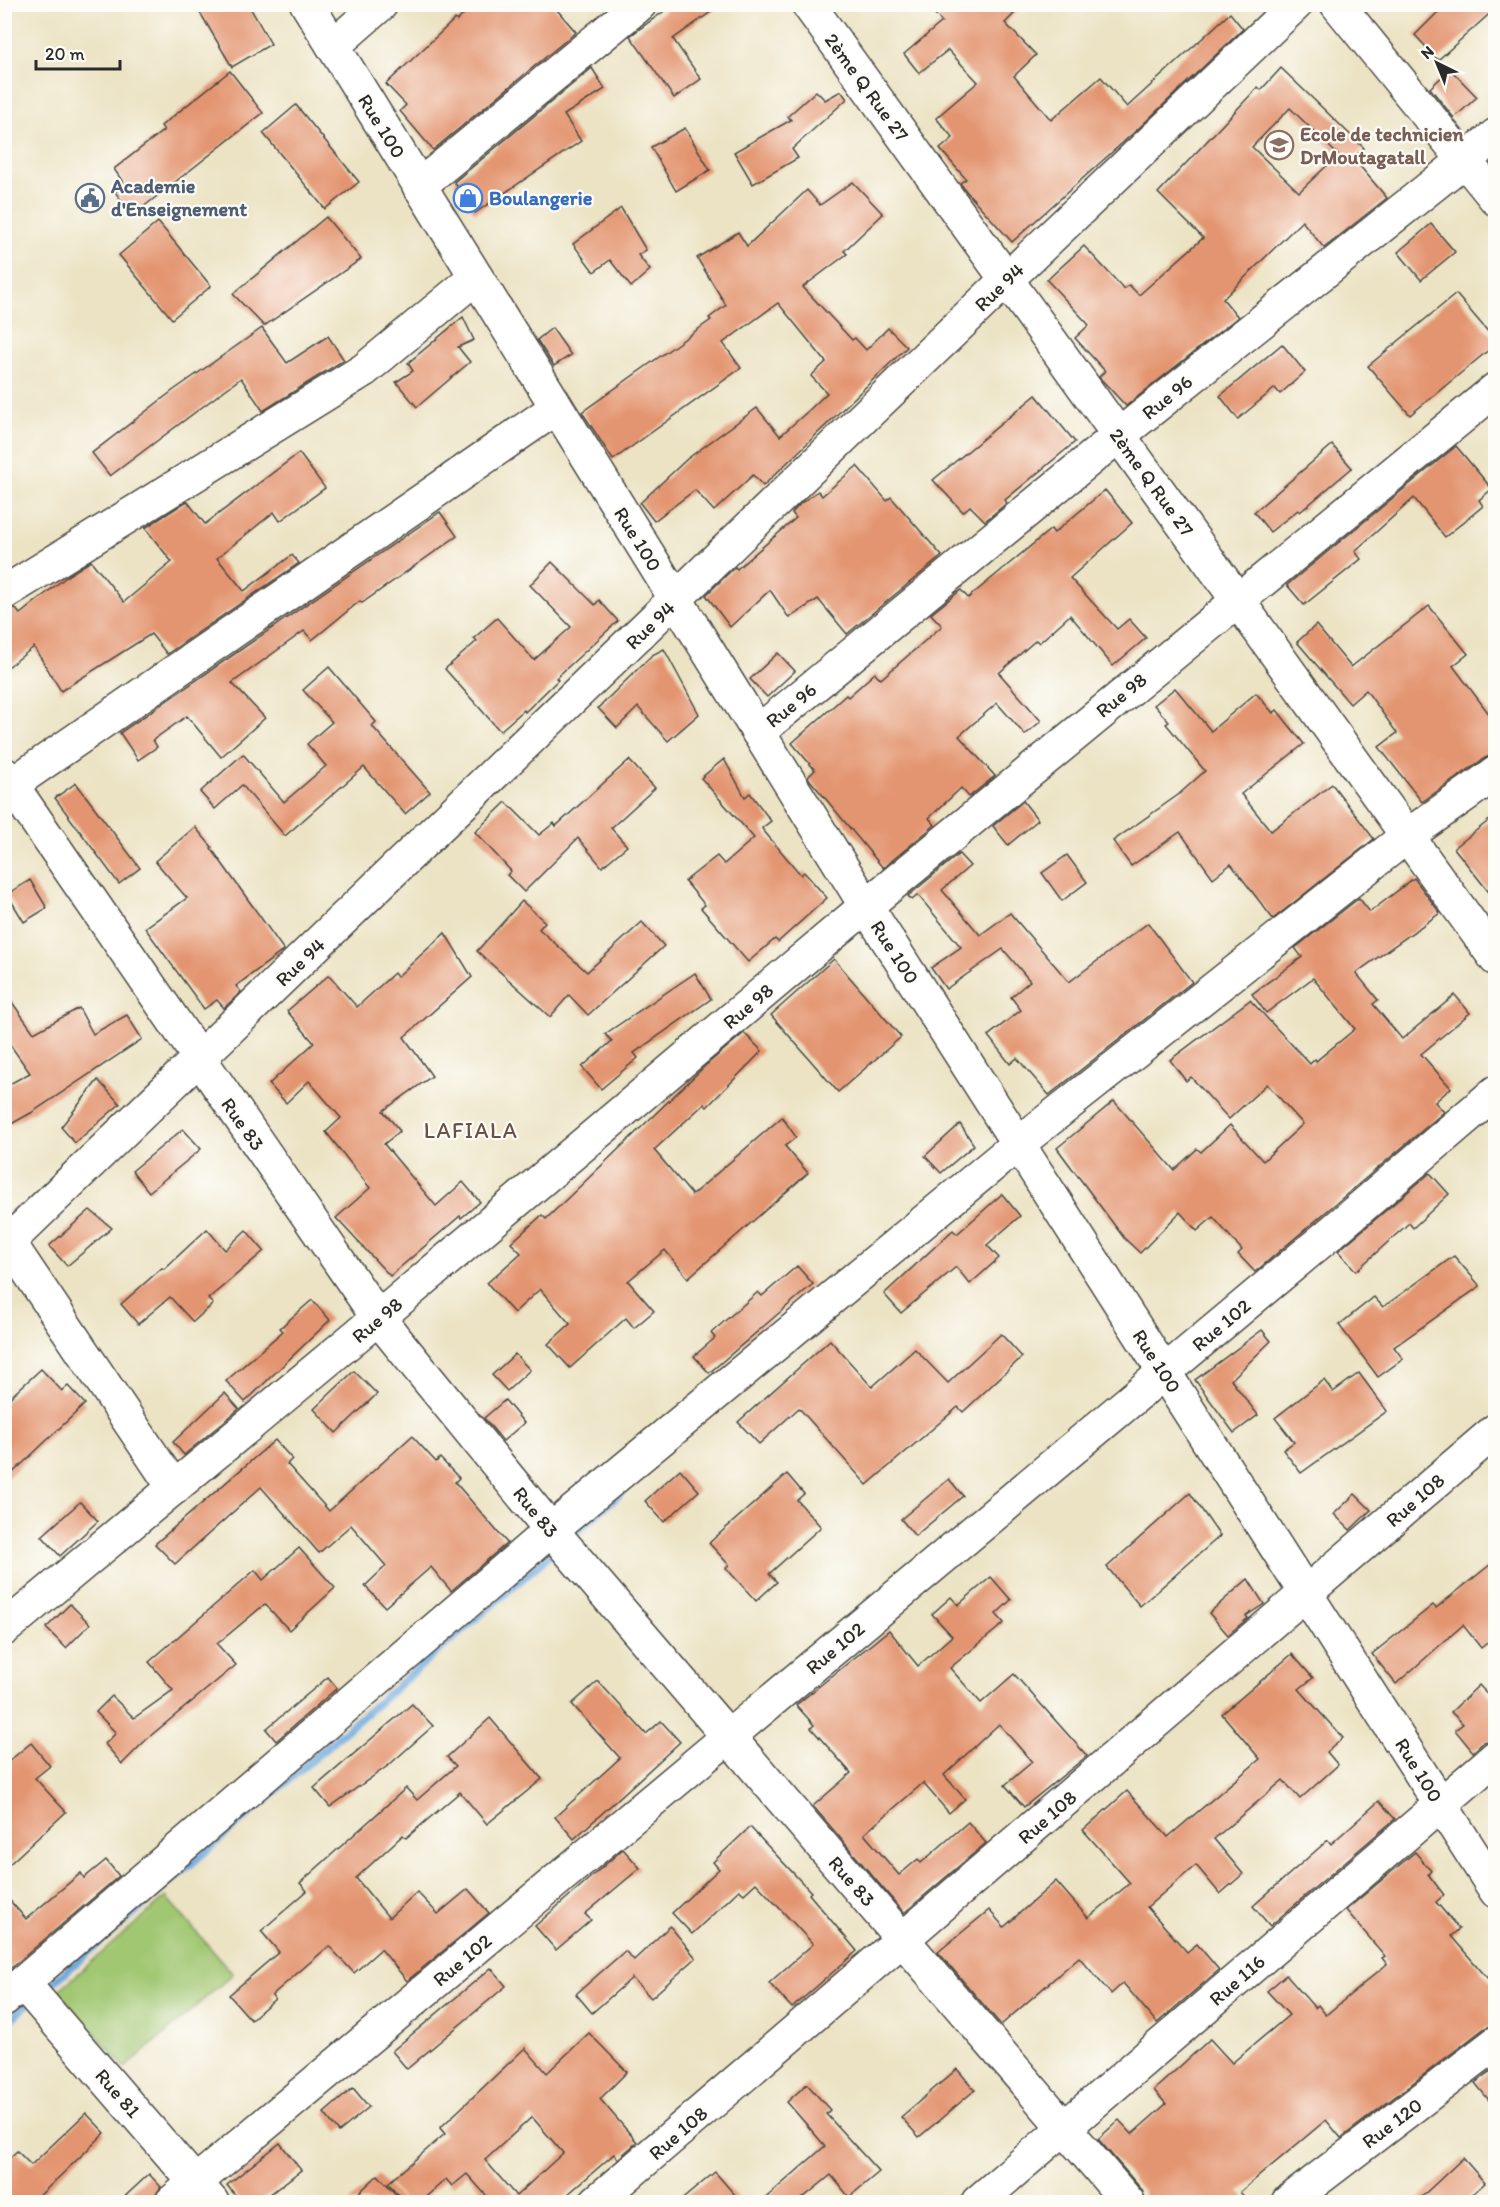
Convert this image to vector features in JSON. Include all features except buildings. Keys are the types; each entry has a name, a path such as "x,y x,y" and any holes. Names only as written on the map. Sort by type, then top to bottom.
{"street":[{"name":"Rue 100","path":"307,4 866,906 1496,1891"},
{"path":"333,46 381,4"},
{"path":"419,186 640,4"},
{"name":"2ème Q Rue 27","path":"808,4 1496,959"},
{"name":"Rue 94","path":"6,1241 1296,4"},
{"path":"1336,4 1496,199"},
{"name":"Rue 96","path":"758,732 1118,436 1496,135"},
{"path":"4,593 364,370 476,277"},
{"name":"Rue 98","path":"4,1629 378,1318 866,906 1496,388"},
{"path":"8,779 556,408"},
{"path":"14,1991 551,1530 1018,1144 1407,836 1496,773"},
{"name":"Rue 83","path":"8,779 198,1059 378,1318 551,1530 1128,2202"},
{"name":"Rue 102","path":"193,2196 728,1737 1496,1092"},
{"path":"6,1241 174,1488"},
{"name":"Rue 108","path":"596,2202 1496,1430"},
{"name":"Rue 116","path":"978,2202 1496,1757"},
{"name":"Rue 81","path":"14,1991 193,2196"},
{"name":"Rue 120","path":"1288,2202 1496,2043"}],"green space":[{"path":"166,1897 233,1974 125,2068 58,1991"}],"waterway":[{"path":"568,1539 620,1494"},
{"path":"41,1993 559,1547"},
{"path":"4,2025 31,2001"}],"place":[{"name":"Ecole de technicien DrMoutagatall","path":"1279,145"},
{"name":"Academie d'Enseignement","path":"90,198"},
{"name":"Boulangerie","path":"468,198"}],"district":[{"name":"LAFIALA","path":"471,1130"}]}
